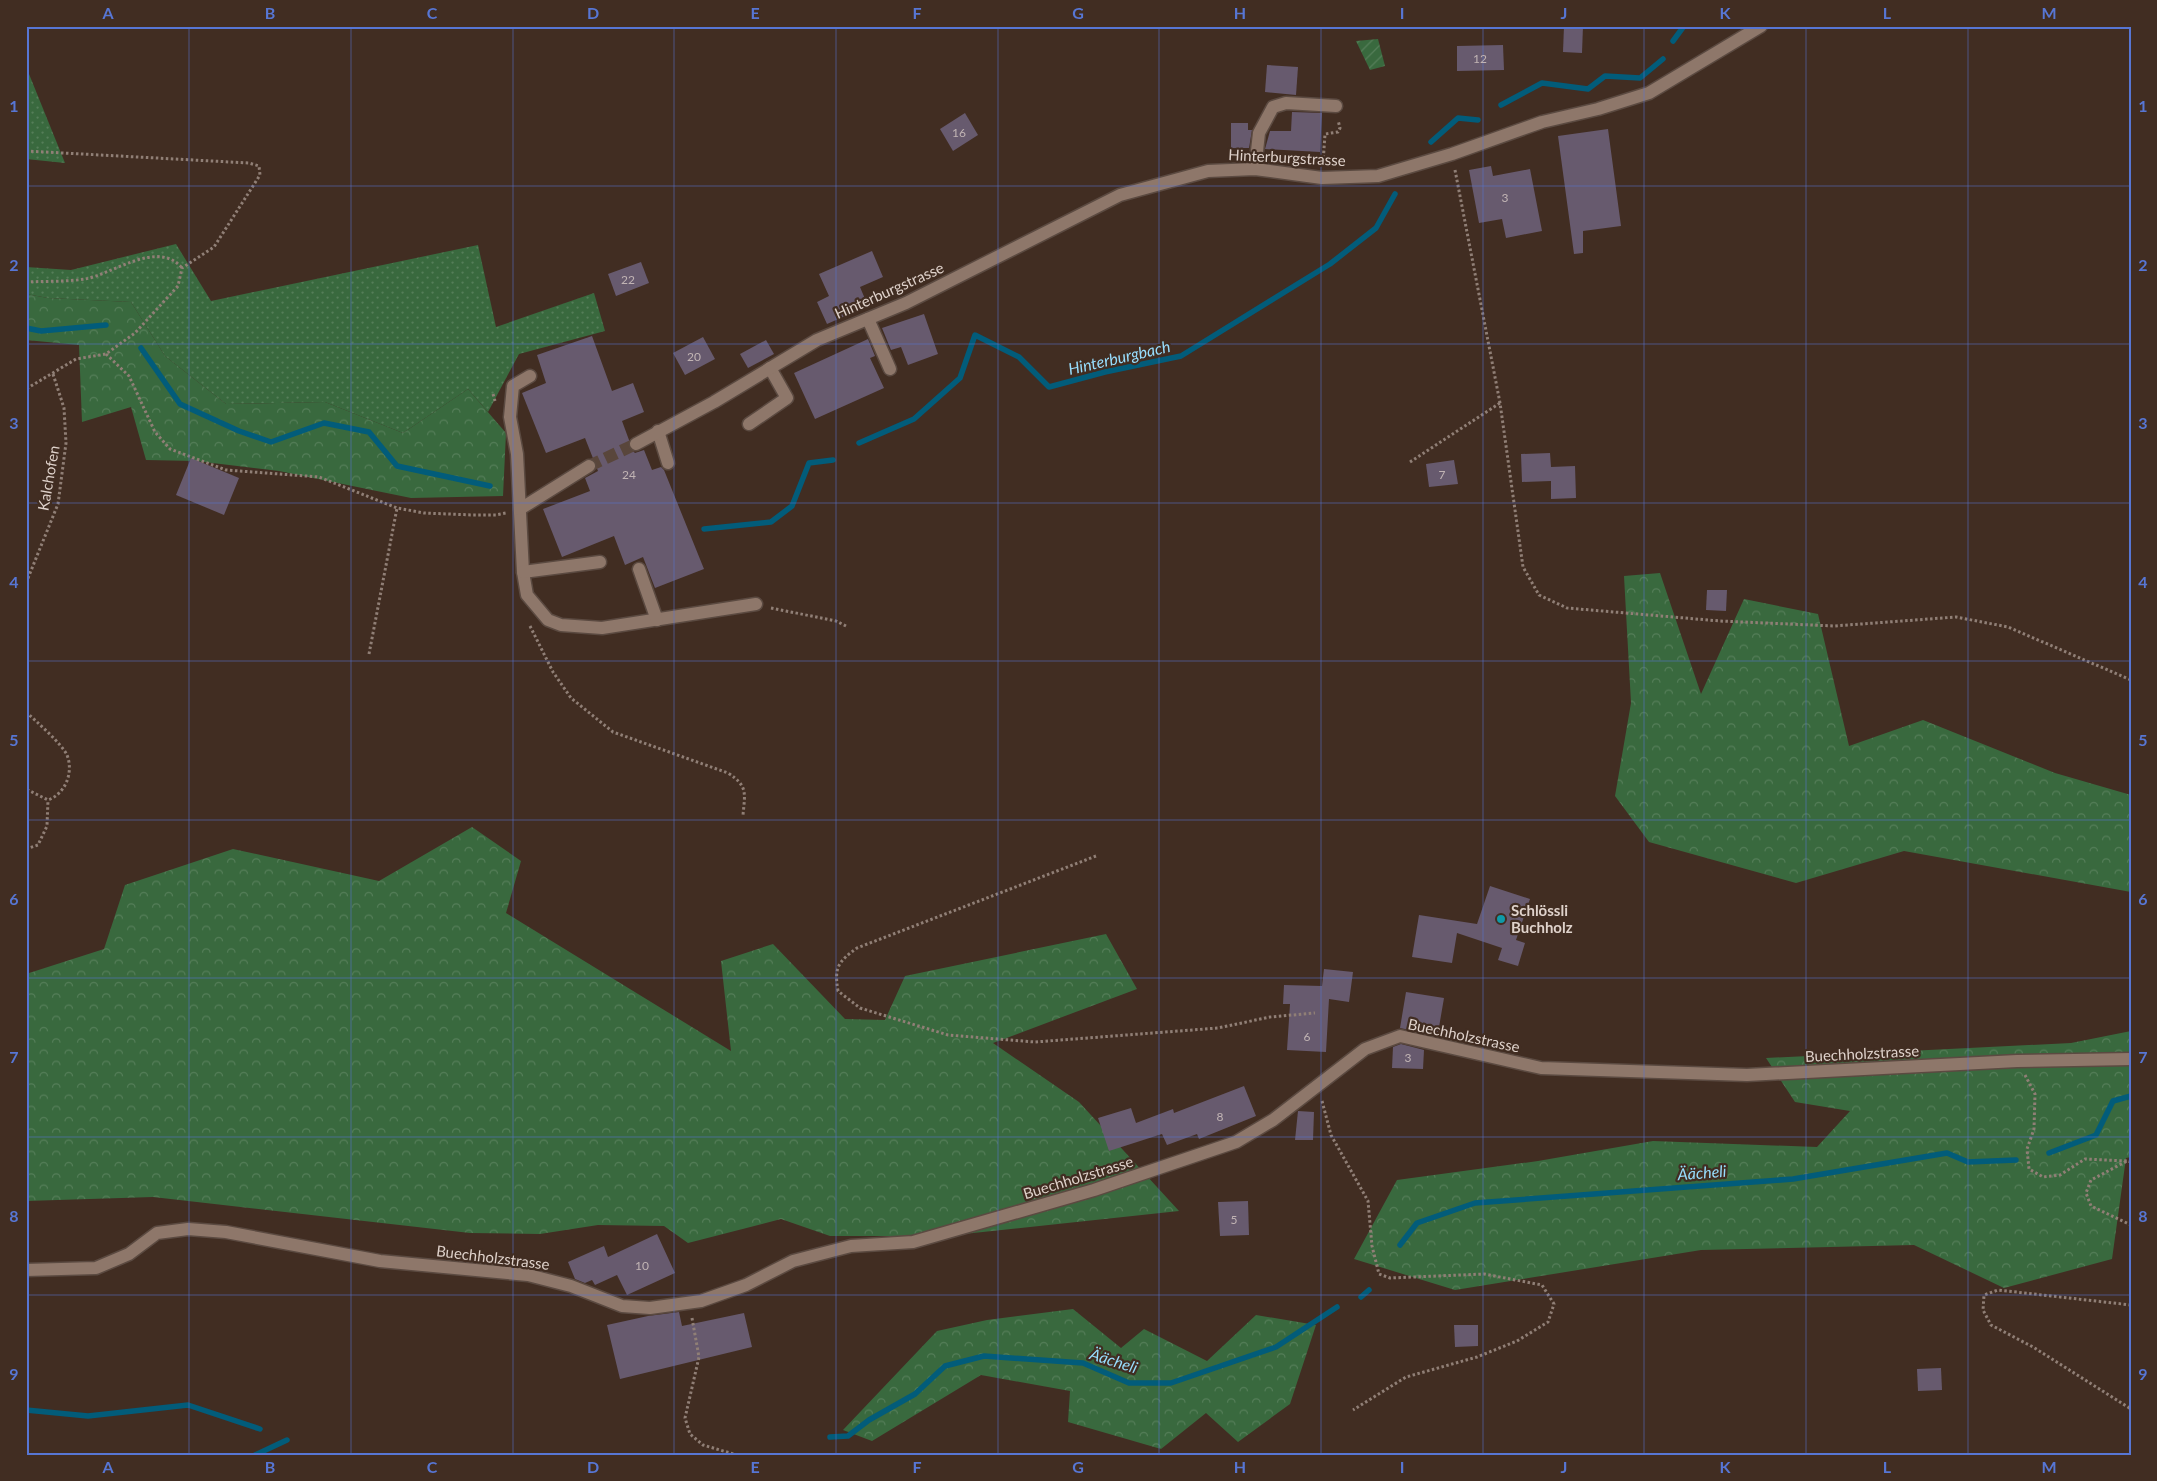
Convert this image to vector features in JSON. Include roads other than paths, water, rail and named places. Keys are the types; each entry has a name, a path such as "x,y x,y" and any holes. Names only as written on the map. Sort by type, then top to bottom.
{"street":[{"name":"Hinterburgstrasse","path":"636,444 817,340 906,303 1120,195 1208,170 1255,169 1322,178 1378,176 1452,154 1542,122 1598,109 1649,93 1761,26"},
{"path":"1255,169 1259,133 1272,107 1286,103 1336,106"},
{"path":"868,319 890,369"},
{"path":"749,424 787,398 770,368"},
{"path":"530,376 513,386 510,417 517,454 523,572 527,596 538,610 548,620 561,625 602,628 756,604"},
{"path":"658,431 668,464"},
{"path":"520,509 589,466"},
{"path":"523,572 600,562"},
{"path":"639,569 657,620"},
{"name":"Buechholzstrasse","path":"26,1270 96,1268 129,1254 157,1233 188,1229 226,1232 380,1261 528,1276 571,1286 622,1306 650,1308 701,1301 746,1285 793,1261 851,1246 913,1242 1104,1187 1236,1142 1273,1120 1365,1049 1400,1036 1541,1068 1747,1075 2017,1061 2131,1059"}],"waterway":[{"name":"Hinterburgbach","path":"1673,41 1684,26"},
{"name":"Hinterburgbach","path":"1501,105 1542,83 1588,89 1605,76 1640,78 1663,59"},
{"name":"Hinterburgbach","path":"1431,142 1458,118 1478,120"},
{"name":"Hinterburgbach","path":"859,443 914,419 960,378 975,335 1019,357 1049,387 1105,372 1181,356 1330,264 1376,228 1395,194"},
{"name":"Hinterburgbach","path":"26,328 41,331 106,325"},
{"name":"Hinterburgbach","path":"141,348 180,404 239,431 271,442 324,423 369,432 397,466 490,486"},
{"name":"Hinterburgbach","path":"704,529 771,522 792,506 809,463 833,460"},
{"name":"Äächeli","path":"2049,1153 2096,1135 2113,1101 2131,1096"},
{"name":"Äächeli","path":"1400,1245 1417,1223 1475,1203 1793,1179 1947,1153 1968,1162 2016,1160"},
{"name":"Äächeli","path":"1361,1297 1369,1290"},
{"name":"Äächeli","path":"830,1437 848,1436 869,1420 915,1394 945,1366 984,1356 1083,1363 1129,1383 1171,1383 1276,1347 1337,1307"},
{"path":"26,1410 88,1416 188,1405 260,1429"},
{"path":"255,1455 287,1440"}],"tunnel":[{"path":"589,466 636,444"}],"place":[{"name":"Schlössli Buchholz","path":"1501,919"}]}
